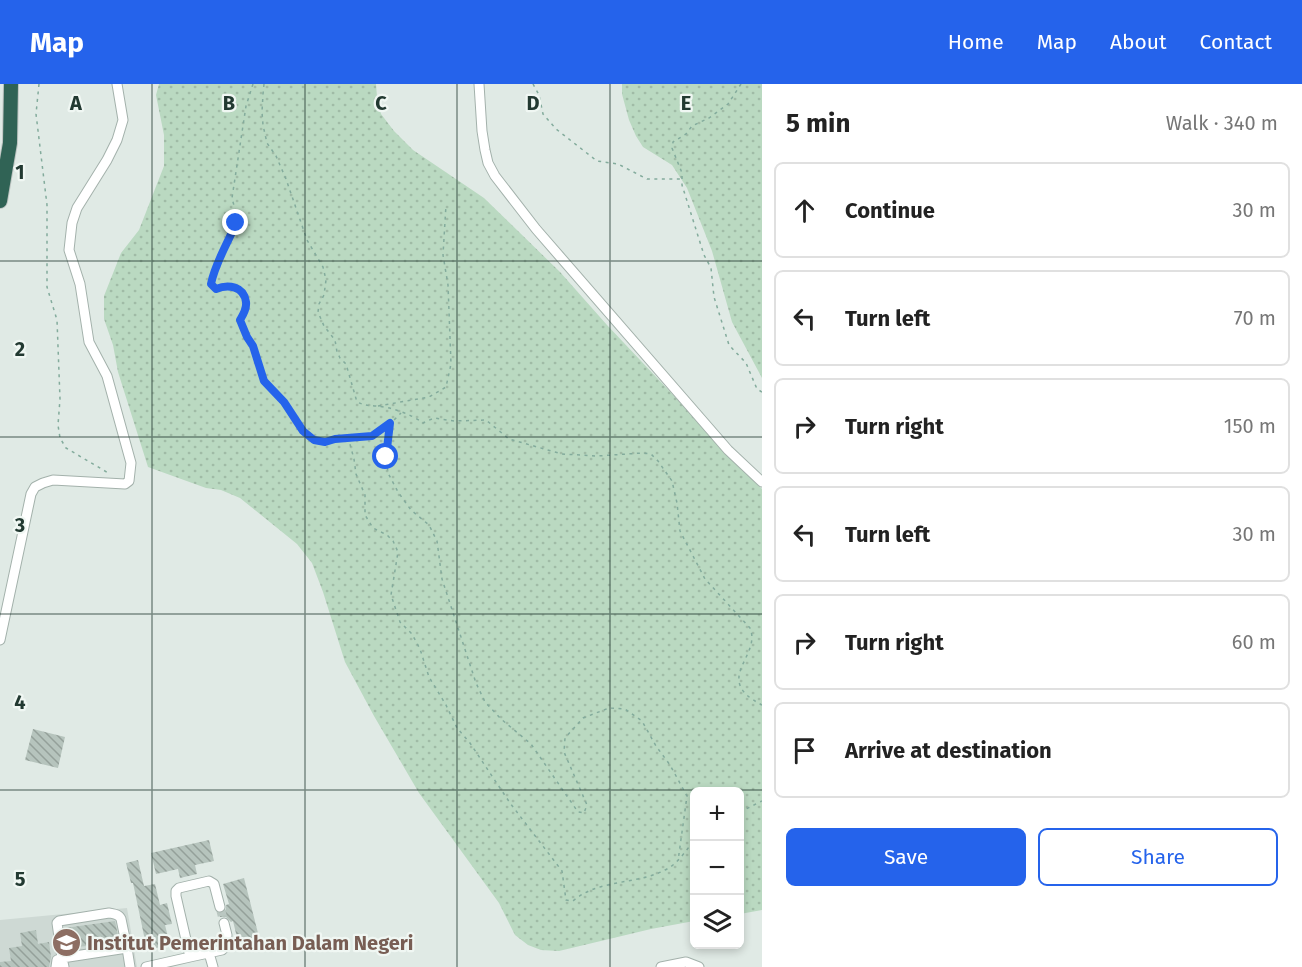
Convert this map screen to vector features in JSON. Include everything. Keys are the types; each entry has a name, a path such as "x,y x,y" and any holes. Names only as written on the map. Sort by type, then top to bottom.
{"highway":[{"path":"0,201 10,143 11,84"}],"street":[{"path":"0,640 26,514 35,487 53,480 127,483 130,477 131,463 106,376 89,342 80,284 69,250 76,208 107,160 117,140 123,120 117,84"},
{"path":"479,84 485,150 488,163 495,176 536,229 728,450 762,482"},
{"path":"190,957 176,891 179,888 213,878 220,907"},
{"path":"63,962 57,923 109,913 120,916 130,967"},
{"path":"146,967 222,950 226,946 227,935 224,923"},
{"path":"56,967 57,960 63,962 127,948"},
{"path":"209,953 213,967"},
{"path":"661,967 686,962 699,967"}],"path":[{"path":"39,84 36,114 47,205 46,287 57,320 60,438 66,448 127,483"},
{"path":"253,84 246,106 232,198 236,223 213,273 211,284 216,289 224,286 242,291 246,301 245,311 240,320 253,346 264,381 284,402 303,431 314,440 325,442 348,437 372,436 402,413"},
{"path":"264,84 262,112 267,143 286,178 307,240 323,267 326,280 324,295 319,304 320,319 335,340 337,352 346,364 357,402 366,406 429,397 446,387 451,364 448,285 443,255 446,206"},
{"path":"533,84 539,94 543,114 556,129 597,161 618,164 647,179 682,178"},
{"path":"741,84 728,104 709,118 692,126 686,134 673,142 672,148 682,173 682,185 700,245 711,268 714,297 729,345 746,363 757,389 762,392"},
{"path":"377,406 414,416 423,423 434,418 454,421 486,420 509,439 562,454 597,456 651,454 658,460 672,481 680,531 705,579 758,634"},
{"path":"390,423 386,457 388,473 398,492 411,510 429,525 437,541 442,579 476,683 485,702 531,744 578,812 584,813 586,805 564,752 565,738 583,718 609,708 625,709 642,721 687,795 678,861"},
{"path":"348,437 356,474 365,495 365,515 373,528 393,541 398,552 391,595 400,622 412,634 420,649 429,678 457,728 562,871 566,900 573,901 588,891 647,877 665,870 678,861 690,846"},
{"path":"744,683 746,693 753,701 762,705"},
{"path":"744,810 762,801"}],"shaded area":[{"name":"Institut Pemerintahan Dalam Negeri","path":"127,908 137,967 0,967 0,920"}],"green space":[{"path":"159,84 376,84 381,114 394,131 413,150 484,198 560,272 762,489 762,910 744,913 744,787 690,787 690,922 559,951 541,950 528,945 515,935 499,903 419,793 374,716 345,662 312,563 297,544 240,498 148,467 104,319 104,296 121,253 139,230 164,166 164,135 156,95"},
{"path":"622,84 762,84 762,378 732,322 712,251 687,188 672,165 643,147 636,136 622,94"}],"building":[{"path":"33,729 65,737 58,768 25,760"},
{"path":"209,840 214,861 195,865 197,874 180,878 178,869 156,874 151,853"},
{"path":"138,860 144,886 155,884 160,905 167,903 172,924 165,925 170,945 147,950 133,883 131,883 126,863"},
{"path":"244,878 260,941 239,946 233,921 220,917 219,914 224,912 226,905 229,904 223,884"},
{"path":"115,921 119,941 67,948 65,928"},
{"path":"36,930 38,944 49,942 51,957 49,967 0,967 0,962 11,961 9,948 22,946 20,933"}],"tunnel":[{"path":"220,907 224,923"}],"place":[{"name":"Institut Pemerintahan Dalam Negeri","path":"66,943"}],"route":[{"path":"236,223 213,273 211,284 216,289 224,286 242,291 246,301 245,311 240,320 253,346 264,381 284,402 303,431 314,440 325,442 348,437 372,436 390,423 386,457"}]}
